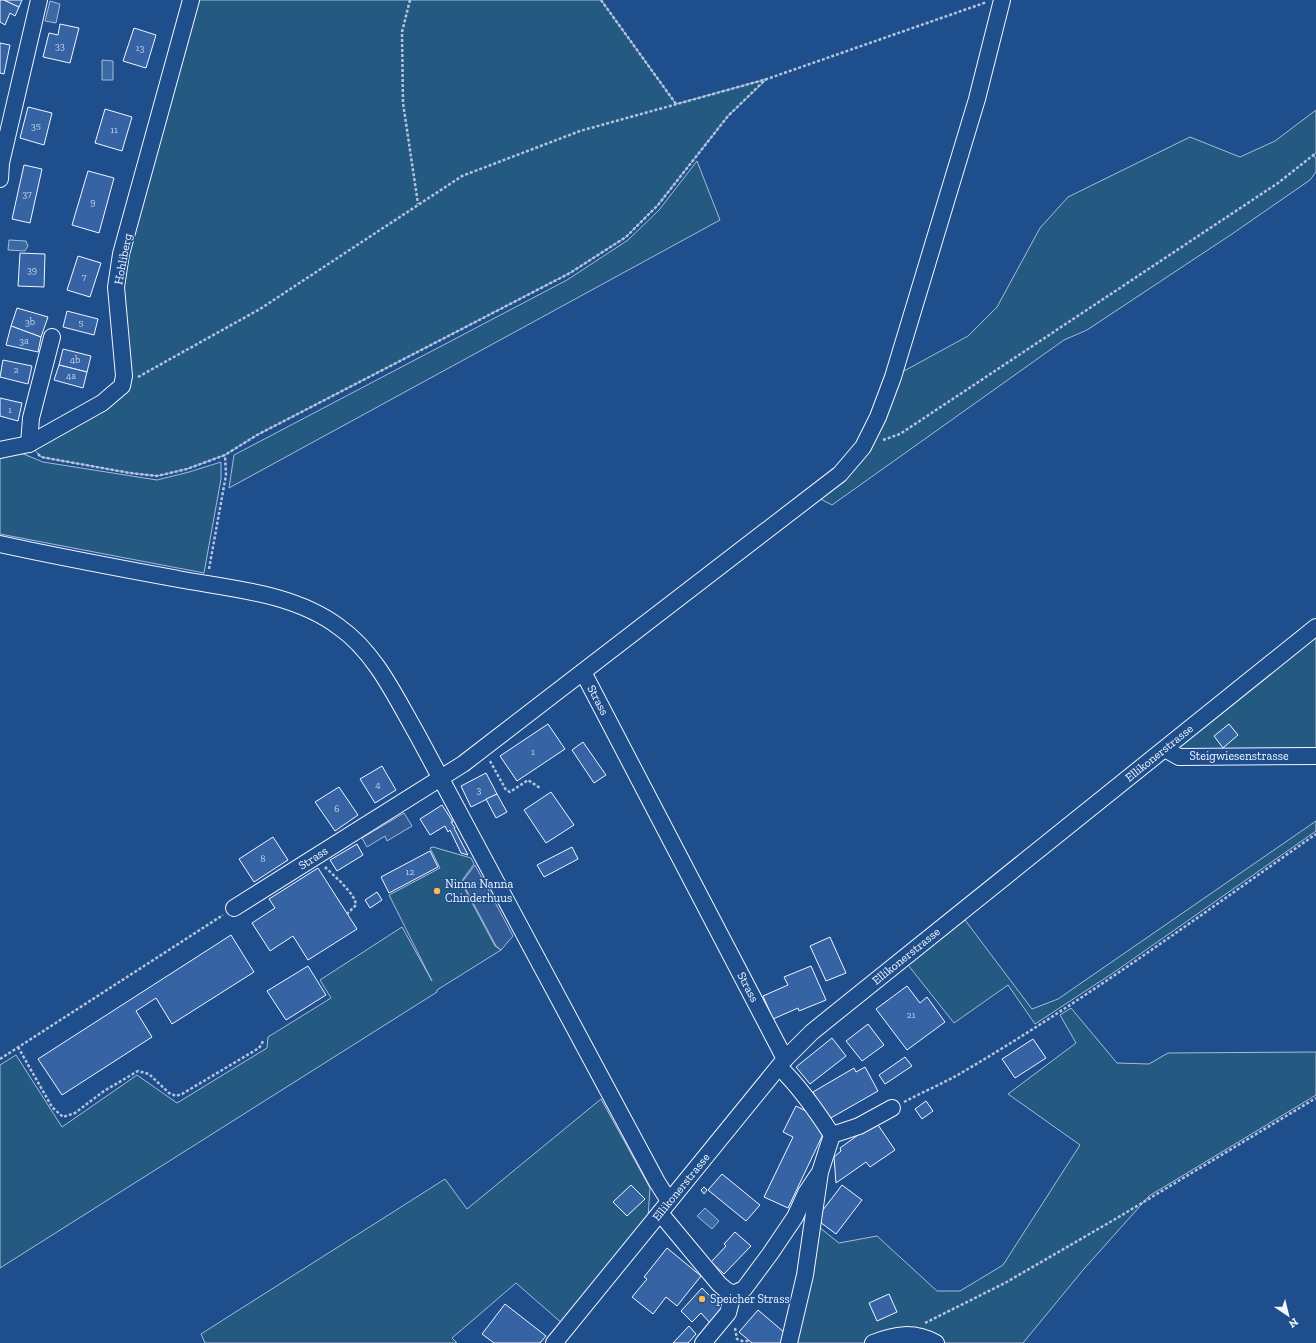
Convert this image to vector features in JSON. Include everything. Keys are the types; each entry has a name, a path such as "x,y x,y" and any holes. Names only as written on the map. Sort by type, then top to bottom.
{"street":[{"path":"0,179 1,163 39,0"},
{"name":"Hohliberg","path":"122,386 124,376 116,287 121,254 191,0"},
{"path":"583,672 840,474 863,447 878,417 893,377 977,99 1002,2"},
{"path":"29,444 31,418 52,337"},
{"path":"0,450 29,444 102,403 122,386"},
{"path":"0,544 45,554 266,595 303,606 321,614 340,627 359,644 377,664 440,777 654,1175 664,1207 719,1284 733,1294"},
{"name":"Ellikonerstrasse","path":"554,1343 782,1063 812,1032 1316,628"},
{"name":"Strass","path":"234,908 440,777 463,764 583,672 782,1063 832,1135"},
{"name":"Steigwiesenstrasse","path":"1165,749 1179,757 1316,756"},
{"path":"789,1343 805,1275 820,1172 832,1135 859,1126 892,1108"},
{"path":"733,1294 744,1289 770,1254 795,1217 806,1193 820,1172"},
{"path":"703,1343 728,1313 733,1294"},
{"path":"874,1343 886,1338 903,1334 926,1337 936,1343"}],"path":[{"path":"410,0 402,32 403,103 418,204"},
{"path":"601,0 676,104"},
{"path":"122,386 260,309 462,176 580,131 767,79 988,1 1002,2"},
{"path":"29,444 41,457 157,476 187,469 225,455 258,435 570,273 626,237 658,205 728,116 767,79"},
{"path":"863,447 900,434 1278,183 1313,156 1316,152"},
{"path":"206,584 226,475 225,455"},
{"path":"482,749 506,790 510,792 528,780 540,788"},
{"path":"892,1108 955,1076 1046,1020 1115,975 1316,834"},
{"path":"315,856 355,900 356,905 348,914"},
{"path":"0,1059 234,908"},
{"path":"18,1047 52,1107 63,1117 74,1113 104,1091 138,1071 149,1074 169,1093 176,1096 182,1094 259,1048 263,1039"},
{"path":"903,1334 1005,1283 1117,1218 1316,1098"},
{"path":"735,1330 739,1343"},
{"path":"737,1339 750,1341"}],"shaded area":[{"path":"191,0 601,0 676,104 767,79 728,116 658,205 626,237 570,273 257,435 225,455 187,469 157,476 130,473 41,457 29,444 122,386 116,287"},
{"path":"50,1 60,4 56,23 45,21"},
{"path":"102,60 113,61 113,80 102,80"},
{"path":"1316,110 1316,153 1313,156 1316,158 1316,172 1310,180 1232,234 1087,330 1064,340 832,505 813,495 840,474 893,377 968,336 997,307 1040,228 1068,197 1190,137 1240,157 1275,141"},
{"path":"697,161 720,220 229,488 234,455 567,280 628,240 659,210"},
{"path":"9,240 26,241 28,246 25,251 8,250"},
{"path":"21,453 43,462 157,480 221,462 221,479 204,573 0,534 0,456"},
{"path":"1316,627 1316,756 1165,749"},
{"path":"404,813 412,826 387,841 385,836 367,847 362,838"},
{"path":"1316,821 1316,831 1113,973 1035,1024 1008,985 954,1023 908,965 965,920 1032,1009 1058,999"},
{"path":"433,847 471,858 474,864 461,882 495,946 501,950 0,1268 0,1065 16,1055 62,1127 137,1075 177,1103 267,1048 268,1037 331,998 320,980 402,927 432,981 389,895 440,868 430,848"},
{"path":"475,865 513,936 501,950 496,946 462,882"},
{"path":"1071,1008 1117,1063 1149,1064 1168,1053 1316,1052 1316,1095 1149,1196 1083,1270 1023,1343 794,1343 815,1224 839,1243 877,1236 937,1291 960,1291 1003,1265 1080,1145 1008,1094 1076,1043 1060,1015"},
{"path":"601,1099 650,1188 648,1218 563,1324 516,1283 452,1338 457,1343 205,1343 201,1334 445,1179 467,1209"},
{"path":"705,1208 719,1221 712,1229 697,1216"}],"building":[{"path":"0,0 4,0 19,7 15,16 10,13 5,25 0,22"},
{"path":"4,0 22,0 19,7"},
{"path":"60,24 79,28 70,63 43,57 49,33 58,35"},
{"path":"134,28 156,35 146,68 123,61"},
{"path":"0,43 10,45 4,74 0,73"},
{"path":"28,107 52,113 44,145 20,138"},
{"path":"105,109 132,117 122,151 95,143"},
{"path":"24,165 42,169 30,223 12,219"},
{"path":"88,171 114,178 99,233 72,225"},
{"path":"20,253 45,254 44,287 18,286"},
{"path":"78,256 101,263 90,297 67,290"},
{"path":"17,308 48,317 41,337 11,326"},
{"path":"67,311 98,319 94,335 63,327"},
{"path":"11,326 41,337 38,352 6,345"},
{"path":"63,349 91,356 87,372 59,365"},
{"path":"3,360 32,366 28,384 0,377"},
{"path":"59,365 87,372 83,388 54,380"},
{"path":"0,398 22,403 18,421 0,416"},
{"path":"548,724 565,749 517,781 500,756"},
{"path":"1229,724 1238,735 1223,748 1214,736"},
{"path":"583,742 606,775 594,783 572,750"},
{"path":"382,766 396,790 375,803 360,779"},
{"path":"486,773 497,794 471,807 461,786"},
{"path":"339,787 358,815 335,831 315,802"},
{"path":"551,792 574,825 546,843 524,810"},
{"path":"497,794 507,812 496,818 486,799"},
{"path":"442,805 453,822 451,822 468,855 461,853 450,830 448,832 445,826 430,835 420,819"},
{"path":"273,837 288,860 254,882 239,859"},
{"path":"357,844 363,855 337,871 330,860"},
{"path":"572,847 578,859 544,877 537,865"},
{"path":"430,851 438,867 389,893 381,877"},
{"path":"318,868 357,929 308,960 293,936 270,951 252,923 275,908 269,899"},
{"path":"377,892 382,900 370,908 365,900"},
{"path":"231,935 254,972 172,1024 156,998 136,1011 152,1037 62,1095 38,1059"},
{"path":"830,937 846,973 826,981 810,946"},
{"path":"308,966 326,995 286,1020 267,991"},
{"path":"811,966 826,1000 799,1011 798,1008 773,1019 763,996 788,985 784,977"},
{"path":"907,986 920,1003 927,997 945,1022 907,1050 876,1009"},
{"path":"868,1024 884,1045 862,1061 846,1041"},
{"path":"832,1038 846,1056 810,1084 796,1067"},
{"path":"1033,1039 1046,1058 1015,1078 1002,1059"},
{"path":"905,1057 912,1066 885,1084 879,1075"},
{"path":"865,1067 878,1091 829,1119 813,1092 854,1068 856,1072"},
{"path":"926,1101 933,1111 922,1119 915,1109"},
{"path":"796,1106 806,1111 825,1130 788,1208 764,1197 793,1137 783,1132"},
{"path":"876,1122 895,1150 870,1167 866,1162 836,1183 834,1157 841,1151 840,1148"},
{"path":"722,1174 760,1205 746,1221 708,1190"},
{"path":"631,1185 645,1199 627,1216 613,1202"},
{"path":"842,1185 862,1200 836,1234 816,1219"},
{"path":"704,1187 707,1190 704,1194 701,1190"},
{"path":"735,1232 751,1246 724,1274 711,1262 726,1246 724,1244"},
{"path":"667,1248 701,1276 677,1306 666,1297 653,1314 632,1297 647,1279 644,1277"},
{"name":"Speicher Strass","path":"702,1288 724,1310 711,1324 701,1313 692,1322 681,1311"},
{"path":"889,1294 897,1312 877,1321 869,1303"},
{"path":"505,1304 546,1336 540,1343 494,1343 482,1334"},
{"path":"758,1310 785,1333 782,1343 752,1343 739,1332"},
{"path":"689,1326 696,1334 688,1343 673,1343"}],"place":[{"name":"Ninna Nanna Chinderhuus","path":"437,891"},
{"name":"Speicher Strass","path":"702,1299"}]}
